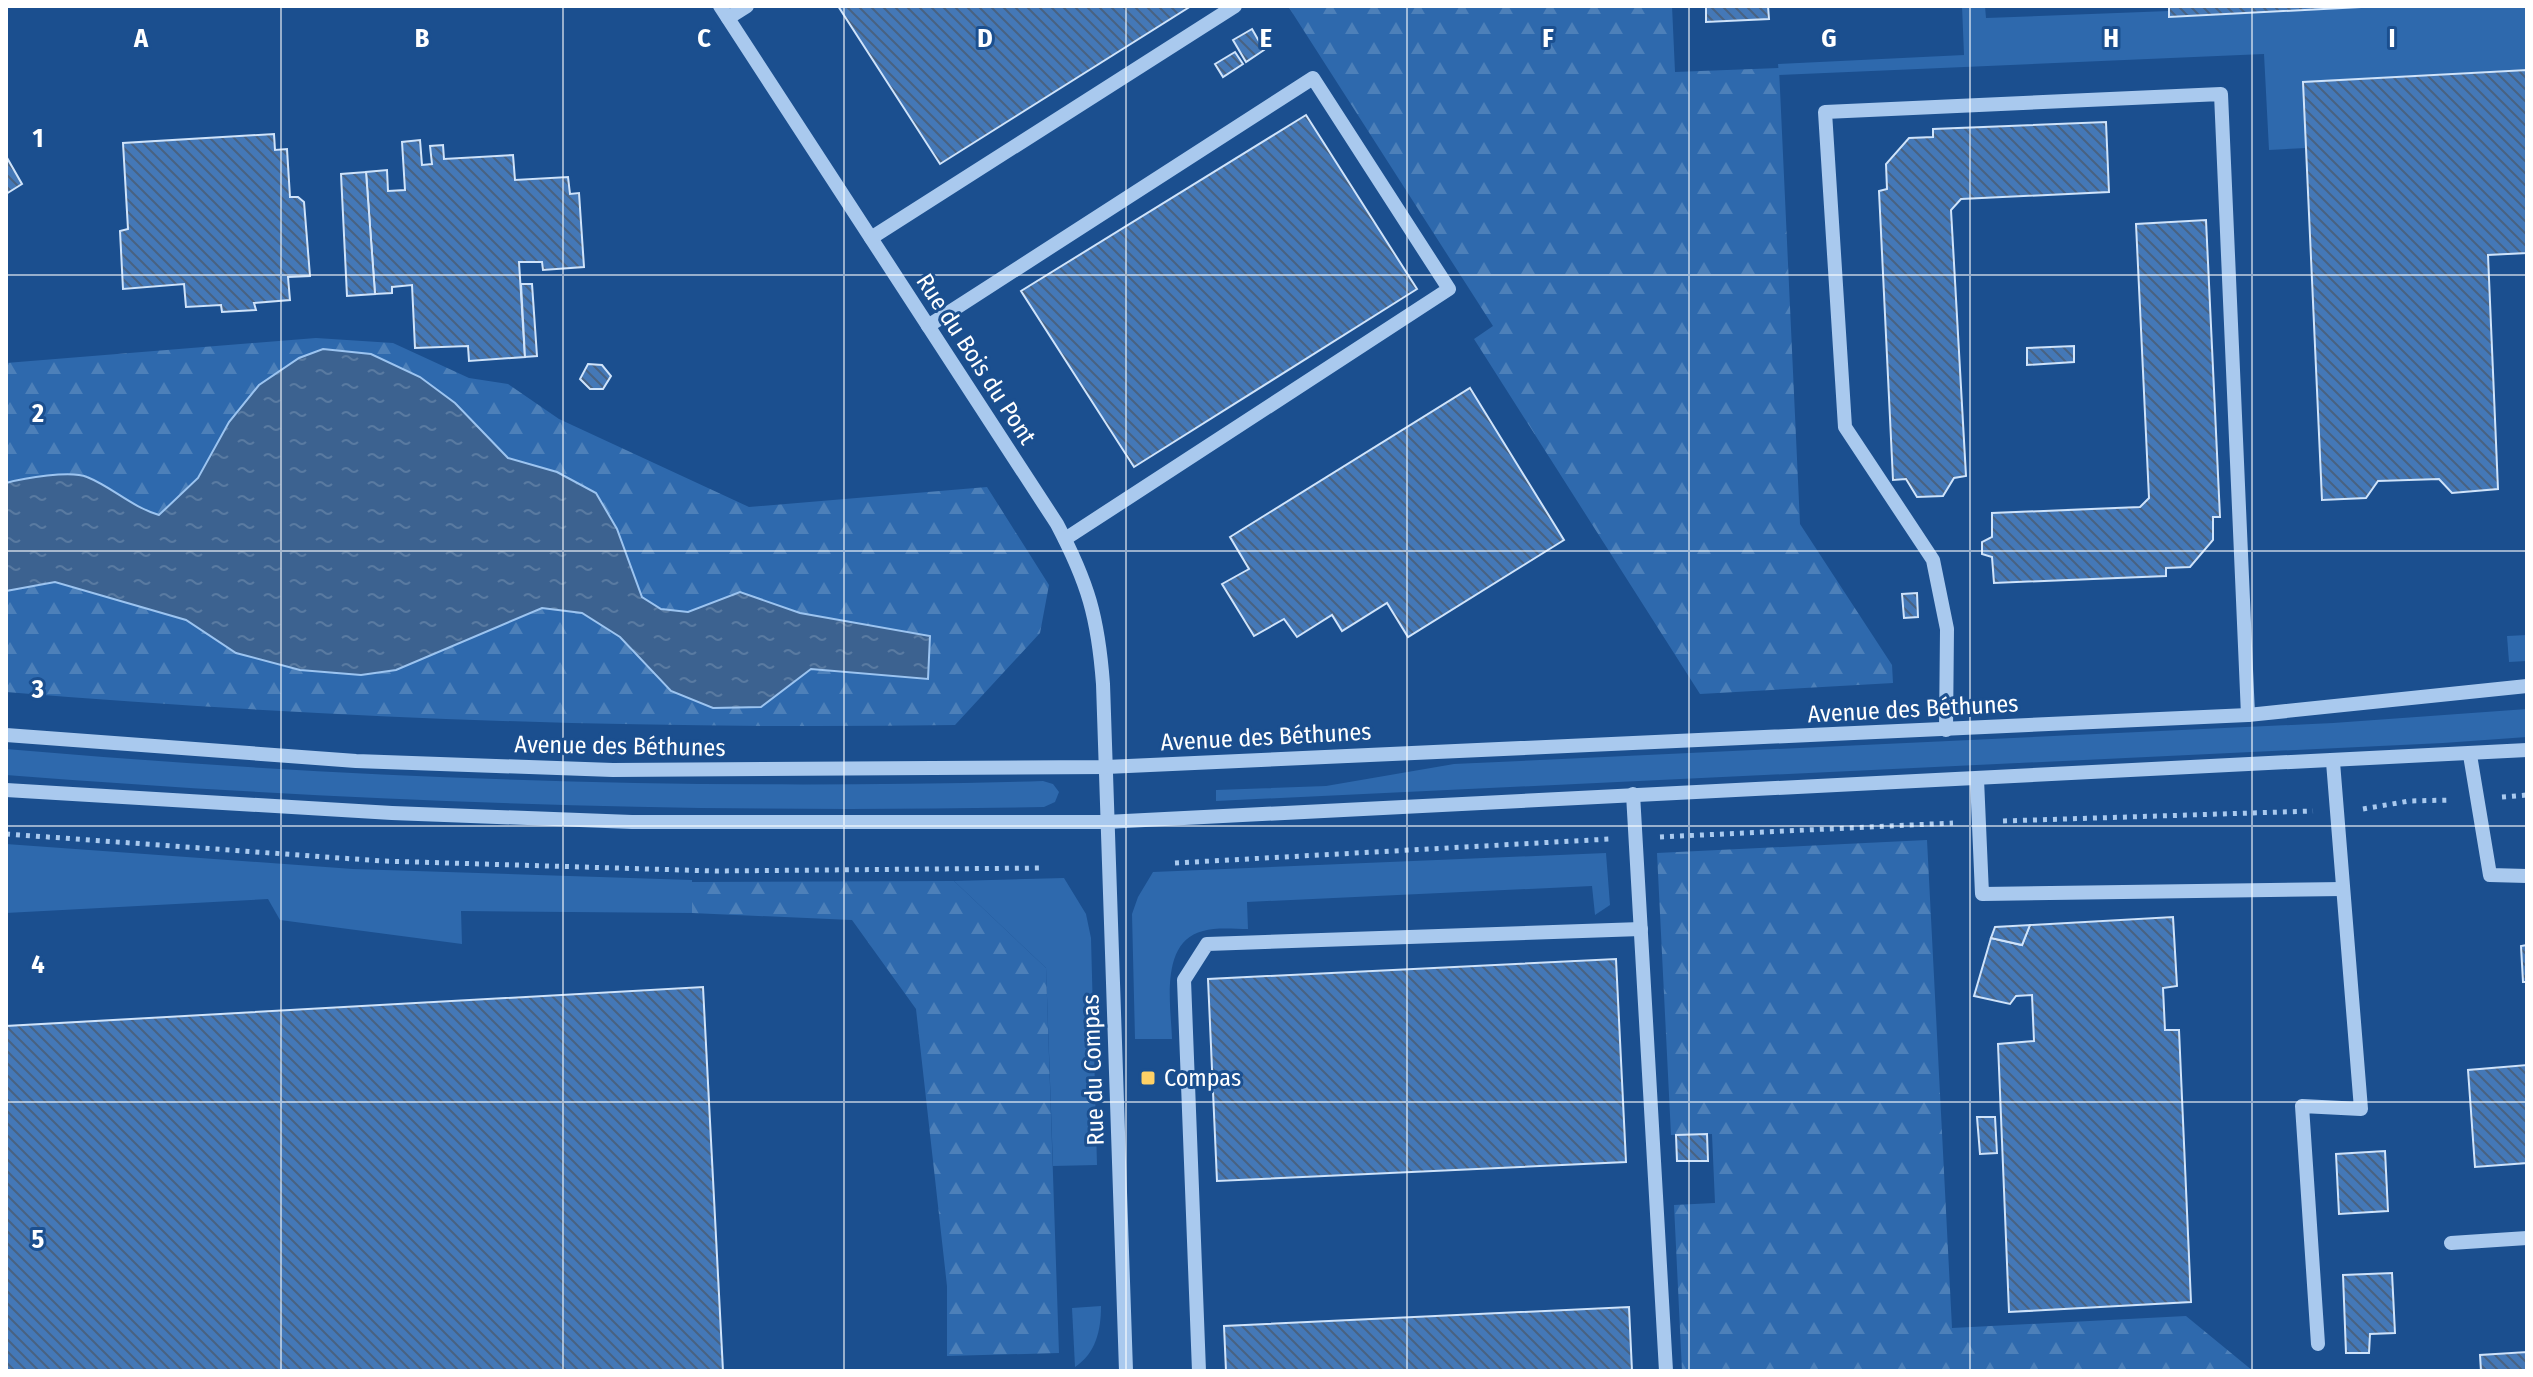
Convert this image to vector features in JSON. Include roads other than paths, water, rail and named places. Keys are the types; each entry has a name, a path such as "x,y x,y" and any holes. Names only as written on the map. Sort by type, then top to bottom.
{"street":[{"path":"724,12 747,6"},
{"path":"871,238 1235,6"},
{"name":"Rue du Bois du Pont","path":"724,12 1065,539 1095,611 1103,684 1106,767"},
{"path":"928,326 1313,78 1347,130 1449,289 1065,539"},
{"path":"1946,730 1947,629 1933,560 1845,427 1825,112 2221,94 2248,715"},
{"name":"Avenue des Béthunes","path":"6,735 342,760 613,770 1106,767 2248,715 2527,686"},
{"path":"6,790 392,813 617,822 1106,822 2527,750"},
{"path":"2470,755 2480,799 2490,875 2527,876"},
{"path":"2318,1344 2302,1106 2361,1109 2333,762"},
{"name":"Rue du Compas","path":"1106,767 1126,1371"},
{"path":"1977,779 1982,894 2343,889"},
{"path":"1633,794 1666,1371"},
{"path":"1199,1371 1184,980 1207,944 1641,929"},
{"path":"2451,1243 2527,1238"}],"water":[{"path":"323,349 371,354 420,377 455,403 508,458 557,472 596,493 617,529 642,597 661,609 688,612 740,592 800,613 930,636 928,679 811,669 761,707 713,708 671,691 620,637 582,613 542,608 396,670 361,675 300,670 236,653 186,620 55,582 6,591 6,483 47,476 80,475 159,515 198,478 229,422 259,385 299,358"}],"place":[{"name":"Compas","path":"1148,1078"}]}
